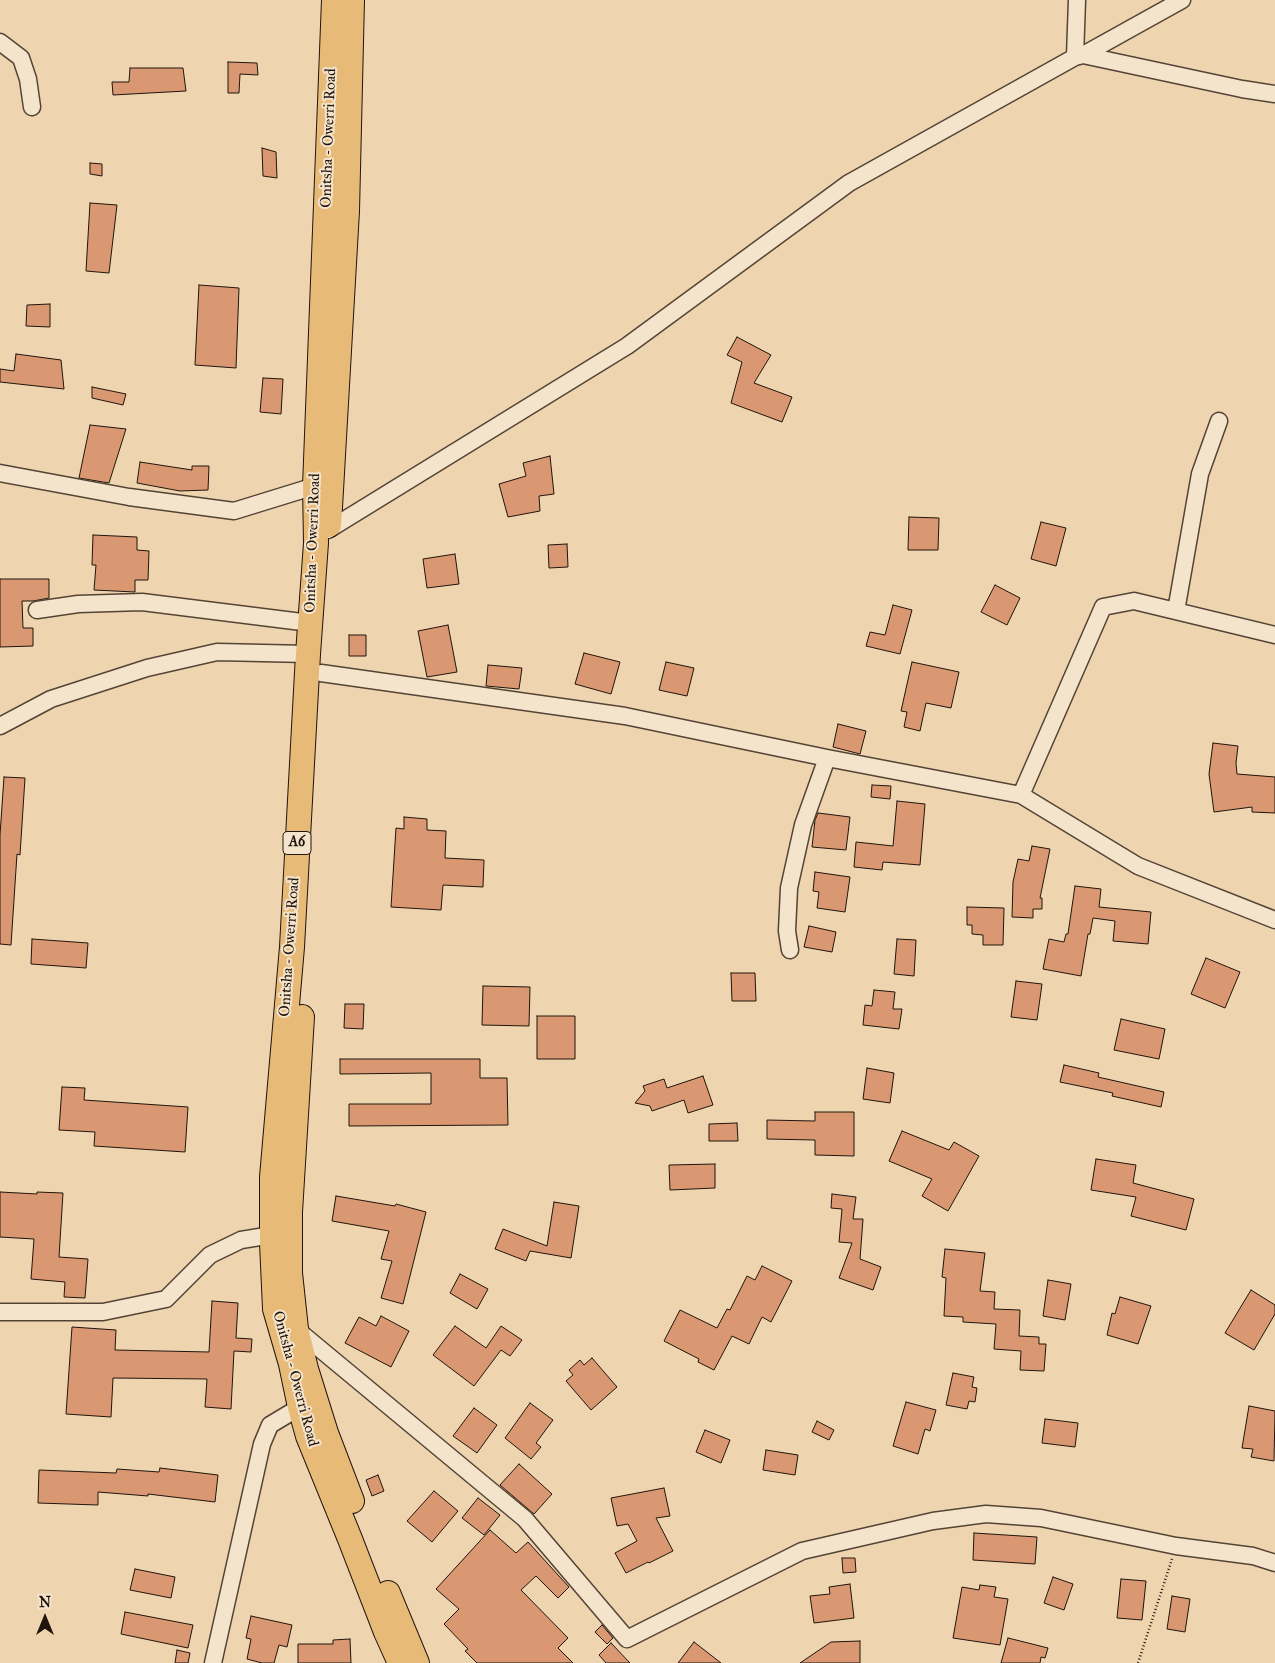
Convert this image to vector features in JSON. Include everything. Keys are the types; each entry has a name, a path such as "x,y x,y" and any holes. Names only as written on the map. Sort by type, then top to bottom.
{"highway":[{"name":"Onitsha - Owerri Road","path":"334,0 315,486 316,543 292,948 272,1177 272,1234 275,1309 291,1364 308,1436 400,1663"},
{"name":"Onitsha - Owerri Road","path":"352,0 347,211 290,1212 290,1273 296,1329 326,1433 366,1541 417,1663"}],"street":[{"path":"1077,0 1079,56"},
{"path":"328,530 627,346 849,184 1182,0"},
{"path":"0,42 21,58 28,79 32,107"},
{"path":"1079,56 1275,94"},
{"path":"1176,611 1200,474 1219,421"},
{"path":"0,473 129,497 234,511 315,486"},
{"path":"1021,795 1103,607 1134,601 1275,635"},
{"path":"37,610 78,604 142,602 310,623"},
{"path":"0,726 51,700 147,668 217,652 308,654"},
{"path":"321,673 626,716 827,758 1021,795 1138,866 1275,920"},
{"path":"790,950 788,931 789,888 803,824 827,758"},
{"path":"0,1312 104,1312 166,1299 210,1255 241,1240 272,1234"},
{"path":"296,1329 525,1518 627,1639 802,1551 933,1521 986,1514 1041,1518 1176,1546 1253,1556 1275,1563"},
{"path":"213,1663 262,1444 270,1425 300,1407"}],"path":[{"path":"1138,1663 1176,1546"}],"building":[{"path":"228,62 257,63 258,75 240,74 239,93 228,93"},
{"path":"130,68 183,68 186,91 113,95 112,82 129,82"},
{"path":"262,148 276,152 277,178 263,176"},
{"path":"90,163 102,164 102,176 90,174"},
{"path":"90,203 117,205 109,273 86,271"},
{"path":"199,285 239,288 236,368 195,365"},
{"path":"50,304 50,327 26,326 27,305"},
{"path":"737,337 771,355 754,383 792,397 782,422 731,403 742,362 727,355"},
{"path":"16,354 61,360 64,389 0,382 0,369 14,371"},
{"path":"263,378 283,379 281,414 260,412"},
{"path":"92,387 126,394 123,405 92,398"},
{"path":"90,425 126,429 109,483 79,478"},
{"path":"550,456 554,494 539,496 540,511 508,517 499,484 526,476 523,463"},
{"path":"140,462 192,470 192,466 209,466 208,490 180,491 137,483"},
{"path":"909,517 939,518 938,550 908,550"},
{"path":"1041,522 1066,528 1056,566 1031,559"},
{"path":"93,535 137,537 137,550 149,551 148,580 135,580 135,592 94,590 96,565 92,565"},
{"path":"567,544 568,567 549,568 548,545"},
{"path":"455,554 459,584 427,588 423,559"},
{"path":"0,579 49,579 49,598 22,601 23,628 33,628 33,646 0,647"},
{"path":"995,585 1020,598 1007,625 981,612"},
{"path":"893,605 912,610 900,654 866,646 870,632 885,635"},
{"path":"448,625 457,672 427,677 418,631"},
{"path":"349,635 366,635 366,656 349,656"},
{"path":"584,653 620,662 611,694 575,684"},
{"path":"666,662 694,668 687,696 659,690"},
{"path":"912,662 959,672 951,708 926,703 920,731 904,727 907,712 901,711"},
{"path":"488,665 522,668 519,689 486,686"},
{"path":"838,724 866,731 860,754 833,747"},
{"path":"1213,743 1238,746 1237,774 1275,777 1275,813 1252,812 1252,807 1214,812 1209,774"},
{"path":"4,777 25,778 20,855 17,854 11,945 0,944 0,835"},
{"path":"872,785 891,786 890,799 871,797"},
{"path":"897,801 925,804 920,865 883,862 882,870 854,867 856,842 893,846"},
{"path":"818,813 850,817 846,850 812,847 815,820"},
{"path":"404,817 427,819 427,830 446,831 445,858 484,860 483,887 443,885 441,910 391,907 396,828 404,829"},
{"path":"1032,846 1050,849 1040,898 1042,898 1042,909 1033,909 1033,918 1012,917 1013,882 1018,859 1029,861"},
{"path":"815,872 850,877 845,912 817,908 819,892 813,891"},
{"path":"1075,886 1101,889 1099,907 1151,912 1148,944 1113,941 1115,921 1093,918 1090,934 1088,934 1081,976 1043,969 1049,939 1064,942 1066,934 1068,934"},
{"path":"967,907 1004,908 1003,945 983,945 983,935 972,934 972,925 967,925"},
{"path":"809,926 836,932 832,952 804,947"},
{"path":"32,939 88,943 86,968 31,964"},
{"path":"897,939 916,940 914,976 894,974"},
{"path":"1206,958 1240,972 1225,1008 1191,994"},
{"path":"731,973 755,973 756,1001 732,1001"},
{"path":"1016,981 1042,984 1037,1020 1011,1017"},
{"path":"483,986 530,987 529,1026 482,1025"},
{"path":"874,990 895,992 893,1009 902,1009 899,1029 863,1025 865,1005 872,1006"},
{"path":"345,1004 364,1004 363,1029 344,1028"},
{"path":"537,1016 575,1016 575,1059 537,1059"},
{"path":"1121,1019 1165,1029 1159,1059 1114,1050"},
{"path":"340,1059 480,1059 480,1078 507,1078 508,1125 349,1126 349,1104 431,1104 431,1073 340,1074"},
{"path":"1064,1065 1099,1073 1098,1077 1164,1092 1161,1107 1112,1096 1113,1093 1060,1082"},
{"path":"867,1068 894,1073 890,1103 863,1099"},
{"path":"703,1076 713,1105 688,1113 684,1100 652,1111 650,1106 635,1103 645,1091 643,1086 664,1079 667,1088"},
{"path":"62,1087 85,1088 84,1100 188,1107 185,1152 94,1146 95,1132 59,1130"},
{"path":"815,1112 854,1112 854,1156 815,1155 815,1140 767,1139 767,1120 815,1121"},
{"path":"737,1123 738,1141 709,1141 709,1124"},
{"path":"902,1131 949,1150 954,1142 979,1156 948,1211 922,1196 932,1179 889,1161"},
{"path":"1096,1159 1136,1165 1133,1183 1194,1199 1186,1230 1131,1216 1136,1197 1091,1190"},
{"path":"715,1164 715,1188 670,1190 669,1165"},
{"path":"0,1192 63,1193 59,1257 88,1259 85,1298 64,1297 65,1282 31,1279 34,1239 0,1237"},
{"path":"832,1194 856,1197 853,1219 863,1219 860,1259 881,1267 873,1290 839,1278 852,1243 839,1242 842,1209 831,1208"},
{"path":"336,1196 395,1206 396,1204 426,1212 403,1304 381,1298 392,1261 381,1259 389,1231 332,1221"},
{"path":"554,1202 579,1206 571,1258 530,1251 526,1261 495,1249 503,1229 547,1246"},
{"path":"945,1249 985,1253 980,1291 995,1292 994,1309 1020,1310 1019,1336 1039,1337 1039,1344 1046,1344 1044,1371 1020,1370 1021,1351 994,1349 996,1324 963,1322 963,1317 944,1316 946,1278 942,1277"},
{"path":"762,1266 792,1281 771,1322 762,1317 749,1344 732,1336 714,1370 698,1362 699,1359 664,1341 680,1310 717,1328 727,1309 730,1310 747,1276 755,1280"},
{"path":"460,1274 488,1289 477,1309 450,1293"},
{"path":"1048,1280 1071,1284 1065,1320 1043,1316"},
{"path":"1251,1290 1275,1305 1275,1314 1254,1350 1225,1333"},
{"path":"1120,1297 1151,1306 1138,1344 1107,1335 1112,1313 1115,1314"},
{"path":"212,1301 238,1303 236,1338 252,1339 251,1352 234,1351 231,1409 205,1407 207,1379 113,1378 111,1417 66,1414 72,1327 116,1330 115,1350 209,1352"},
{"path":"381,1316 409,1331 391,1367 345,1343 359,1317 376,1326"},
{"path":"455,1326 486,1348 501,1326 522,1340 510,1356 501,1350 474,1386 433,1355"},
{"path":"592,1358 617,1387 591,1410 566,1381 573,1375 569,1370 580,1360 584,1365"},
{"path":"953,1373 974,1377 972,1387 977,1388 975,1402 969,1401 967,1409 946,1405"},
{"path":"906,1402 936,1410 930,1431 925,1429 918,1454 893,1446"},
{"path":"530,1403 553,1420 536,1443 541,1447 531,1459 505,1438"},
{"path":"1249,1406 1275,1411 1274,1461 1251,1457 1253,1449 1242,1448"},
{"path":"474,1408 497,1425 477,1453 453,1436"},
{"path":"1045,1419 1078,1423 1075,1447 1042,1443"},
{"path":"817,1421 834,1430 829,1440 812,1432"},
{"path":"705,1430 730,1440 721,1463 696,1452"},
{"path":"766,1450 798,1455 795,1475 763,1470"},
{"path":"519,1464 552,1494 534,1514 500,1485"},
{"path":"160,1468 218,1475 215,1502 148,1494 148,1496 98,1492 98,1505 38,1503 39,1470 116,1473 117,1469 159,1472"},
{"path":"378,1475 384,1491 372,1496 366,1480"},
{"path":"664,1488 670,1516 656,1518 673,1551 626,1573 615,1553 637,1541 628,1524 617,1526 611,1498"},
{"path":"434,1491 458,1511 432,1542 407,1521"},
{"path":"478,1498 500,1515 484,1535 462,1518"},
{"path":"490,1530 516,1553 528,1542 569,1587 558,1598 536,1576 521,1590 568,1638 558,1648 573,1663 477,1663 465,1651 468,1649 444,1624 459,1609 436,1589"},
{"path":"974,1533 1037,1537 1035,1564 973,1560"},
{"path":"842,1558 855,1558 856,1572 843,1573"},
{"path":"135,1569 175,1577 171,1598 130,1590"},
{"path":"1053,1577 1073,1584 1064,1610 1044,1603"},
{"path":"1121,1579 1146,1581 1142,1620 1117,1618"},
{"path":"850,1584 854,1618 814,1623 810,1596 830,1594 829,1587"},
{"path":"980,1585 996,1587 994,1597 1008,1599 1000,1645 953,1638 962,1587 979,1590"},
{"path":"1172,1596 1190,1599 1185,1632 1167,1629"},
{"path":"125,1612 193,1625 188,1648 121,1634"},
{"path":"251,1616 292,1625 287,1647 279,1645 274,1663 262,1663 247,1659 251,1639 246,1638"},
{"path":"602,1625 613,1638 607,1644 595,1632"},
{"path":"1008,1638 1048,1648 1045,1658 1041,1657 1040,1663 1001,1663"},
{"path":"350,1639 351,1663 298,1663 298,1644 333,1644 333,1640"},
{"path":"860,1641 860,1663 800,1663 831,1642"},
{"path":"694,1642 721,1663 678,1663"},
{"path":"611,1643 630,1663 606,1663 599,1655"},
{"path":"177,1650 190,1653 188,1663 175,1663"}]}
